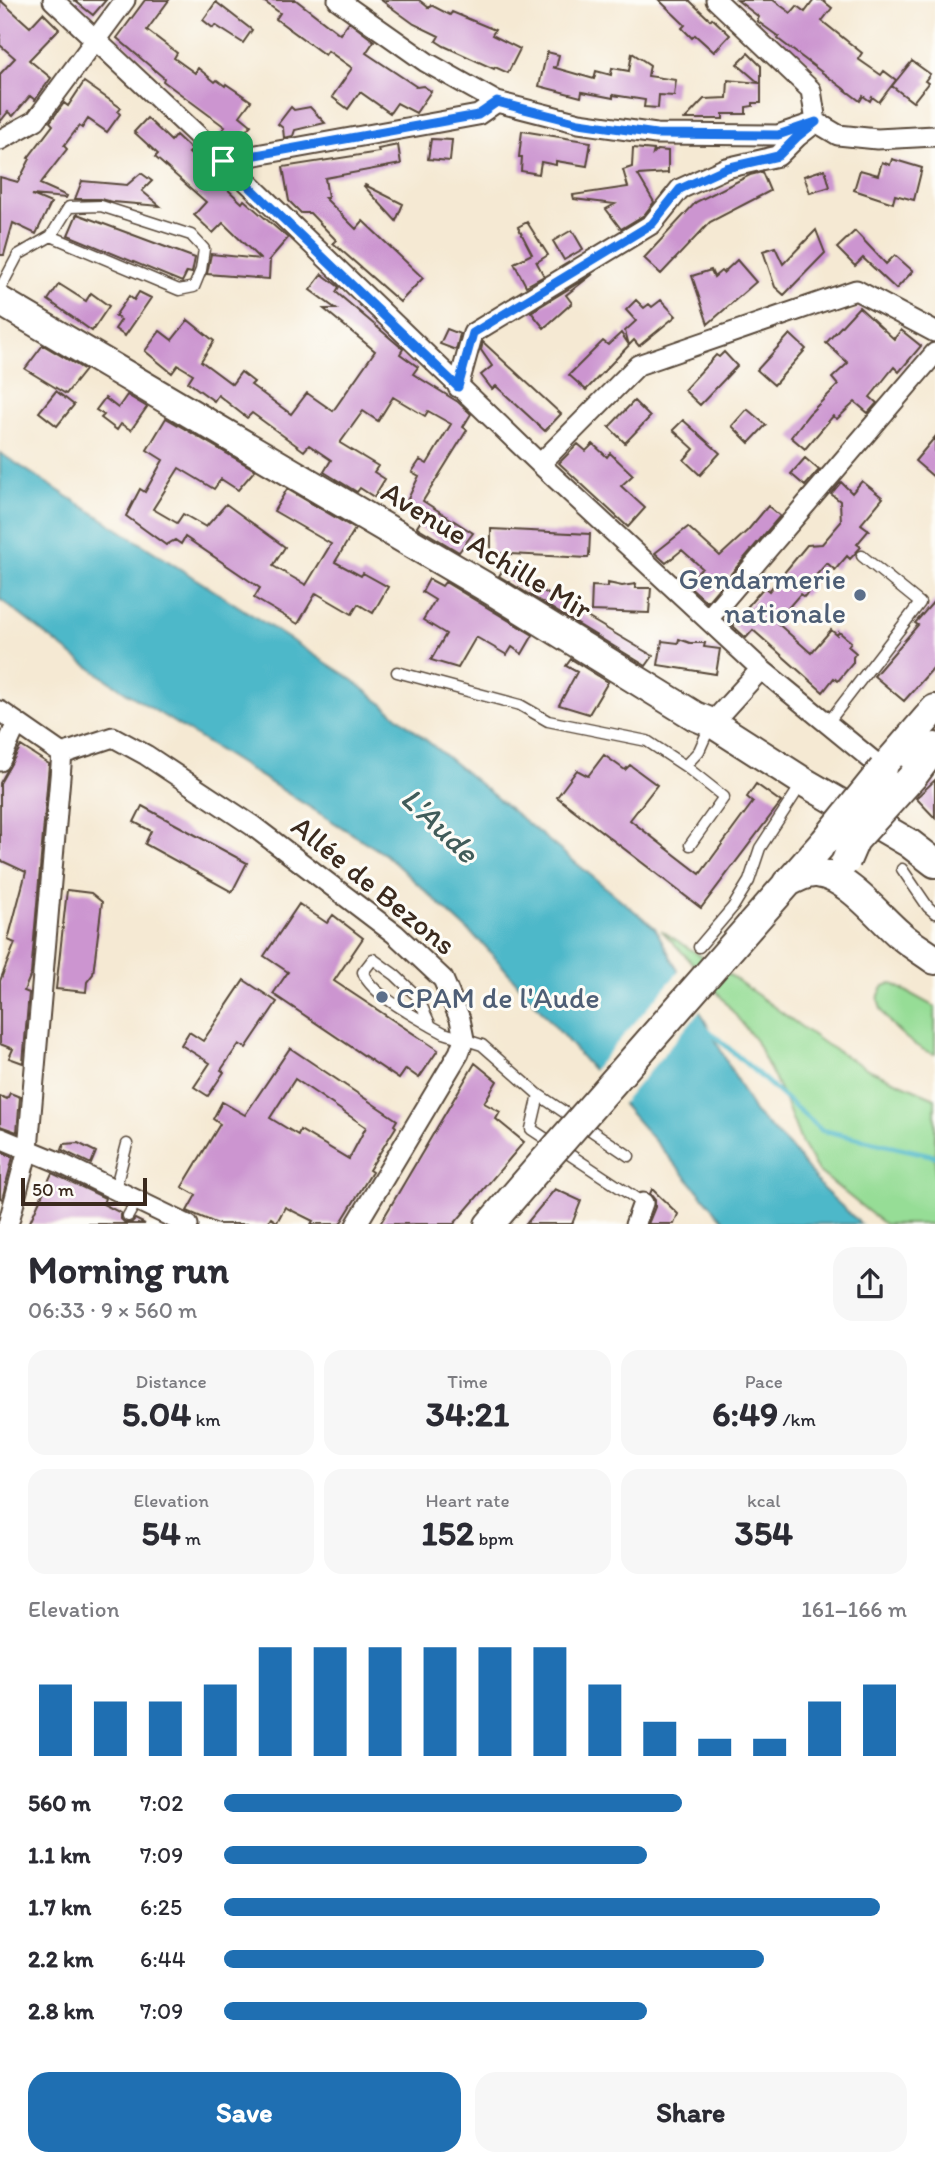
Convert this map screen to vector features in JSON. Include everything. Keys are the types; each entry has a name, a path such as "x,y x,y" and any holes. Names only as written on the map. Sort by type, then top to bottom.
{"street":[{"path":"53,0 458,387 761,669 883,769"},
{"path":"0,140 36,120 125,0"},
{"path":"338,0 426,62 497,102 579,123 656,134 778,135 816,122 838,135 877,139 935,136"},
{"path":"716,0 811,90 816,122"},
{"path":"223,161 478,115 497,102"},
{"path":"458,387 473,333 652,224 680,189 726,168 778,156 816,122"},
{"path":"540,464 638,365 844,294 856,290 935,331"},
{"name":"Avenue Achille Mir","path":"0,301 484,586 687,712 712,723 804,782 909,843 935,863"},
{"path":"708,619 935,353"},
{"path":"712,723 761,669"},
{"path":"489,1224 825,841 935,709"},
{"path":"0,711 62,754 28,1149 8,1224"},
{"path":"0,761 17,723"},
{"name":"Allée de Bezons","path":"62,754 113,737 146,755 264,833 396,934 443,979 460,1019 464,1040"},
{"path":"853,891 846,862 855,840 913,776 935,747"},
{"path":"787,883 804,875 817,873 833,878 853,891 901,936 935,960"},
{"path":"356,1224 452,1065 464,1040"},
{"path":"0,1138 115,1190 132,1208 188,1224"},
{"path":"635,1224 643,1203"}],"lane":[{"path":"0,289 18,255 51,236 69,207 101,206 191,235 204,249 201,270 194,287 179,290 51,236"},
{"path":"827,724 920,603 862,556"},
{"path":"397,672 520,705 548,721 647,741 685,766 724,797 690,845"},
{"path":"685,766 699,751 712,723"},
{"path":"699,947 733,907 749,881 760,848 804,782"},
{"path":"902,869 935,913"},
{"path":"431,1026 417,996 373,959 363,972 365,979 387,998 431,1026 444,1033 482,1045 539,1095 629,1156"},
{"path":"539,1095 531,1129 643,1203"},
{"path":"115,1190 127,1144"}],"green space":[{"path":"661,930 730,975 825,1044 868,1069 935,1098 935,1224 884,1224 818,1171 802,1144 783,1096 756,1041 702,973"},
{"path":"891,983 935,1007 935,1054 910,1041 893,1026 881,1010 880,994 884,986"}],"water":[{"name":"L'Aude","path":"0,453 353,680 655,928 754,1112 791,1148 823,1189 861,1224 727,1224 485,946 386,855 127,693 76,658 0,599"}],"pier":[{"path":"681,969 702,1009 620,1106 591,1073"}],"building":[{"path":"0,0 30,27 43,13 59,29 29,60 51,78 35,100 30,96 13,116 8,112 0,122 0,74 15,58 0,45"},
{"path":"74,0 106,0 93,15"},
{"path":"145,0 169,0 147,30 177,53 174,58 195,73 198,68 215,82 217,80 225,86 226,84 251,101 240,116 251,125 233,145 219,133 225,127 163,81 164,78 117,38"},
{"path":"262,0 296,0 340,34 349,22 374,41 366,53 417,87 423,86 431,91 416,113 397,103 390,113 360,92 348,109 332,97 352,68 328,51 325,55 276,19 280,13"},
{"path":"381,0 419,0 429,8 431,5 450,15 452,12 495,30 492,35 520,49 508,73 495,67 494,69 444,46 436,41 439,36 414,24"},
{"path":"659,0 689,0 730,35 714,52 695,35 692,38 682,28 685,25"},
{"path":"737,0 773,0 791,13 797,6 805,12 814,0 822,0 832,8 822,21 862,53 858,59 881,75 884,71 896,80 879,102 872,97 870,101 863,96 860,101 778,39 779,37 757,21 759,17"},
{"path":"216,2 252,30 243,43 203,20"},
{"path":"547,52 559,55 556,68 552,67 594,79 596,71 611,75 612,68 629,71 632,53 650,65 648,76 676,80 674,96 659,95 658,108 644,107 645,100 582,92 581,97 539,86"},
{"path":"748,53 761,66 761,103 746,107 746,114 723,114 723,119 685,119 704,99 727,98 728,80 759,83 737,64"},
{"path":"912,61 930,74 925,81 928,83 913,102 892,86"},
{"path":"84,82 121,108 118,112 120,114 107,132 88,119 82,128 79,126 64,146 67,149 40,184 67,196 66,198 32,195 51,203 36,234 13,223 4,255 0,255 0,177 18,182 30,159 28,158 53,125 50,122 64,103 68,106"},
{"path":"291,107 294,110 310,107 325,123 295,130 293,136 284,138 283,128 278,124"},
{"path":"147,118 171,141 176,135 192,150 189,153 242,203 244,200 288,238 269,260 269,279 207,274 211,254 260,259 223,223 213,233 194,215 206,202 155,157 158,154 134,132"},
{"path":"522,131 591,142 587,166 556,161 556,165 541,162 539,174 521,171 522,157 519,157"},
{"path":"431,139 452,140 450,161 428,159"},
{"path":"398,145 401,164 325,178 328,198 325,198 356,229 363,221 423,278 400,302 333,243 336,240 310,213 301,213 289,201 283,167 379,152 378,149"},
{"path":"633,148 654,150 653,154 657,150 668,151 668,173 638,175 654,202 644,215 621,229 606,209 615,204 574,199 573,195 628,187 623,170 632,167"},
{"path":"892,159 922,168 914,200 895,195 893,203 854,190 860,170 878,175 882,162 890,165"},
{"path":"825,169 830,187 810,193 804,176"},
{"path":"762,172 770,191 710,222 661,274 644,258 696,202 750,175"},
{"path":"141,173 152,181 142,191 160,206 101,199 75,199 82,181 127,185"},
{"path":"364,186 403,204 396,221"},
{"path":"77,214 195,258 192,273 187,272 182,282 68,235"},
{"path":"527,222 548,255 536,261 544,276 526,286 514,263 532,254 518,227"},
{"path":"572,230 583,249 564,260 553,241"},
{"path":"816,230 825,253 784,295 775,287 763,251 775,247 783,264"},
{"path":"855,231 886,264 895,255 913,271 896,289 863,258 855,266 837,248"},
{"path":"737,260 756,282 708,324 692,276 711,270 714,277 721,271 723,273"},
{"path":"322,274 339,287 336,292 403,349 400,354 418,367 413,374 458,402 471,414 463,427 467,430 423,501 473,533 459,552 417,527 424,516 405,505 419,476 412,472 420,460 427,464 451,424 428,411 425,416 393,397 378,421 363,411 340,443 378,466 374,472 385,479 374,497 360,488 357,492 324,472 331,460 309,445 304,451 252,413 247,418 218,395 214,401 188,382 193,374 178,365 172,373 145,351 160,331 172,340 188,320 214,341 201,361 232,384 241,372 254,382 251,385 291,414 307,393 333,411 375,351 324,309 336,309 310,290"},
{"path":"593,274 566,295 572,303 544,328 531,312"},
{"path":"59,284 86,301 91,293 109,306 92,331 48,300"},
{"path":"139,292 151,298 125,336 115,329 121,320 115,316 129,296 134,300"},
{"path":"636,300 644,308 649,304 652,307 661,300 676,316 639,346 634,340 586,390 569,375 603,341 608,345 621,333 629,345 625,331 636,321 626,310"},
{"path":"859,307 894,339 901,330 921,346 899,372 894,367 870,397 877,403 868,413 855,402 837,419 833,416 805,449 791,437 838,385 832,378 848,363 826,343"},
{"path":"447,329 460,334 456,350 440,344"},
{"path":"790,334 806,349 774,385 757,370"},
{"path":"483,342 561,414 545,431 496,386 492,389 481,375 492,366 481,350"},
{"path":"43,345 85,370 66,394 25,369"},
{"path":"724,352 737,366 700,405 684,390 716,355 719,357"},
{"path":"56,391 74,405 57,426 39,412"},
{"path":"127,395 147,407 131,430 121,424 117,430 101,418 104,415 96,410 105,398 118,408"},
{"path":"634,401 650,417 625,443 609,427"},
{"path":"747,409 766,425 749,443 732,426"},
{"path":"166,418 255,470 238,490 221,479 214,489 179,468 153,509 177,523 183,514 206,527 226,504 285,547 273,566 306,585 331,544 274,511 287,489 355,529 335,562 388,587 373,613 358,604 352,614 316,593 298,624 254,598 260,588 185,537 181,544 175,540 166,545 126,516 140,489 145,492 163,460 147,450"},
{"path":"683,420 720,453 700,475 684,460 694,449 673,430"},
{"path":"935,437 935,478 915,461"},
{"path":"578,444 586,451 593,444 607,457 610,453 633,475 621,486 645,508 628,527 559,463"},
{"path":"805,458 819,470 805,486 791,474"},
{"path":"862,481 883,498 861,524 869,530 857,544 861,547 850,559 847,556 835,570 827,563 810,582 814,585 804,597 800,594 776,622 811,653 831,630 837,635 839,632 851,642 848,646 856,653 853,663 838,681 834,678 823,692 753,630 746,638 732,625 764,587 769,591 807,545 822,544 841,522 840,501 831,494 841,482 852,493"},
{"path":"768,506 780,516 707,602 687,584 702,568 682,550 666,563 655,553 688,527 720,556 748,530"},
{"path":"491,529 590,534 589,555 588,558 491,553"},
{"path":"504,568 653,656 646,666 499,576"},
{"path":"429,579 442,586 445,582 533,635 522,654 512,647 507,655 476,637 458,668 431,660 446,634 423,620 435,600 422,592"},
{"path":"608,583 622,586 636,584 635,588 651,588 649,613 591,611 592,586 608,587"},
{"path":"935,600 935,666 904,701 874,676 918,625 915,623"},
{"path":"679,639 690,643 705,643 704,647 720,649 716,674 658,665 662,641 678,643"},
{"path":"571,659 608,682 589,714 559,705 577,672 566,666"},
{"path":"21,746 49,764 31,974 24,991 29,993 23,1063 9,1058 13,1049 0,1044 0,981 15,943 8,940 26,872 0,860 0,783"},
{"path":"604,755 625,770 630,765 657,785 630,820 700,874 753,802 747,797 756,784 781,802 701,908 557,797 577,770 588,776"},
{"path":"935,780 935,818 916,798"},
{"path":"142,806 247,863 232,892 145,844 151,831 134,822"},
{"path":"67,890 91,893 102,902 93,974 87,982 86,992 56,989"},
{"path":"299,904 327,923 333,915 363,938 334,981 438,1050 419,1078 406,1069 399,1079 273,994 288,972 264,956"},
{"path":"244,980 277,1002 246,1048 239,1044 221,1070 224,1072 208,1096 194,1087 210,1063 181,1045 189,1032 203,1041"},
{"path":"290,1048 397,1120 394,1125 396,1127 369,1170 372,1172 340,1224 311,1224 313,1221 285,1207 277,1222 271,1218 267,1224 218,1224 187,1211 196,1195 182,1187 220,1124 213,1119 222,1102 245,1115","holes":["295,1079 366,1127 349,1159 300,1130 298,1135 270,1118"]},
{"path":"475,1063 497,1081 484,1103 500,1112 496,1119 524,1142 454,1224 380,1224"},
{"path":"10,1093 20,1097 17,1132 0,1126 0,1096 7,1099"},
{"path":"78,1143 96,1152 91,1164 62,1150 64,1144"},
{"path":"0,1151 13,1157 2,1199 0,1198"},
{"path":"52,1173 105,1198 103,1204 121,1213 121,1219 125,1223 131,1223 135,1219 145,1224 29,1224"},
{"path":"555,1189 581,1201 572,1224 526,1224"},
{"path":"652,1189 678,1214 674,1224 648,1224 655,1207 655,1200 650,1194"}],"waterway":[{"path":"707,1029 821,1130 935,1156"}],"place":[{"name":"Gendarmerie nationale","path":"860,595"},
{"name":"CPAM de l'Aude","path":"382,997"}],"route":[{"path":"497,102 579,123 656,134 778,135 816,122 778,156 726,168 680,189 652,224 473,333 458,387 223,161 478,115 497,102"}]}
